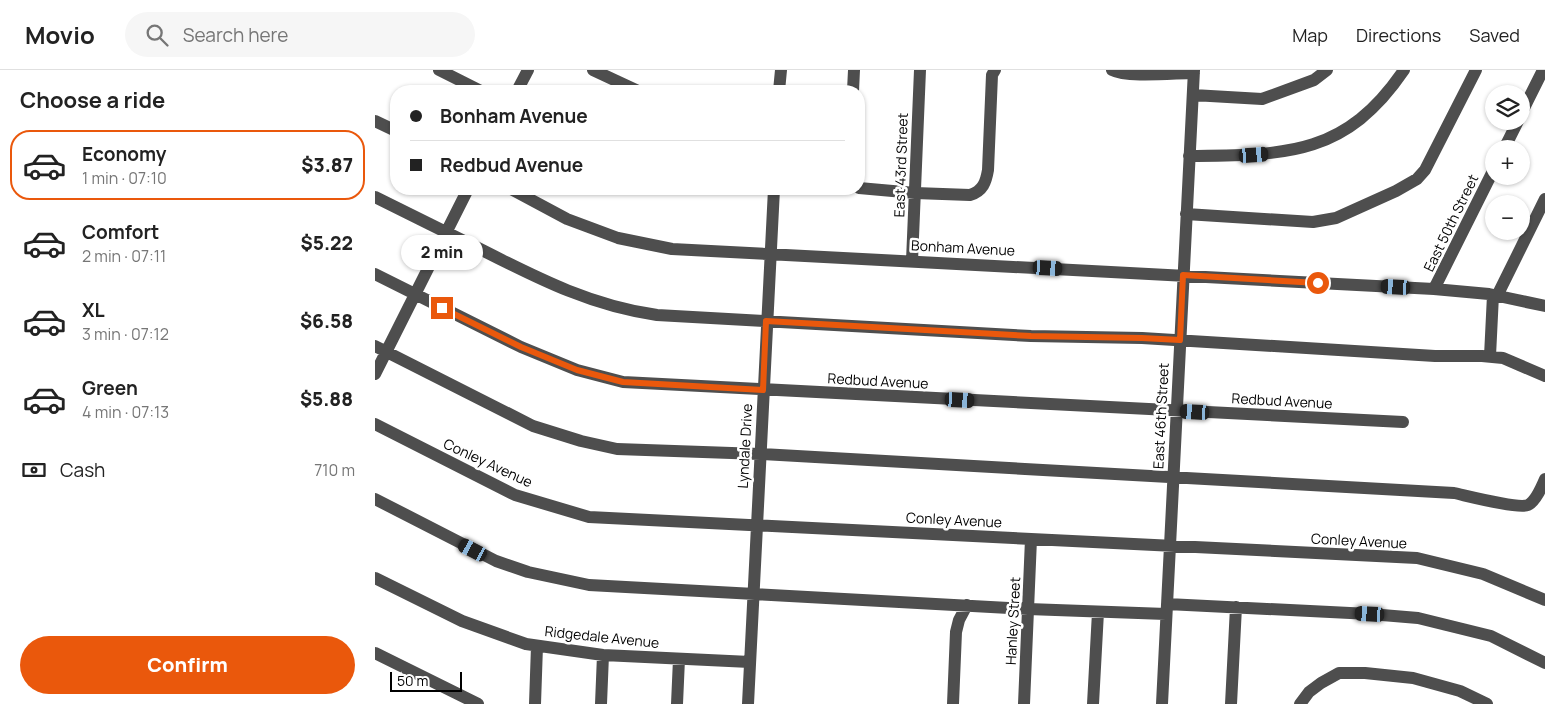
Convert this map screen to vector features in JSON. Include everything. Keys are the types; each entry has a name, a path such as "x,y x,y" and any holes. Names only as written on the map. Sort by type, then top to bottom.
{"street":[{"path":"439,70 469,85"},
{"path":"520,85 528,70"},
{"path":"593,70 625,85"},
{"path":"780,85 781,70"},
{"path":"853,85 854,70"},
{"name":"East 43rd Street","path":"912,261 920,70"},
{"path":"865,189 970,195 977,192 984,185 988,170 992,75 995,70"},
{"path":"1112,70 1129,74 1194,72"},
{"path":"1193,95 1262,99 1314,80 1327,70"},
{"path":"1189,156 1272,154 1319,143 1337,135 1368,113 1382,99 1404,70"},
{"path":"1186,214 1313,222 1336,218 1396,191 1417,179 1425,170 1476,70"},
{"path":"1530,96 1543,70"},
{"name":"East 46th Street","path":"1161,704 1194,72"},
{"path":"375,121 390,129"},
{"name":"East 50th Street","path":"1434,289 1486,185"},
{"path":"375,374 381,349 415,294 465,195"},
{"name":"Bonham Avenue","path":"523,195 567,218 618,238 672,248 1434,289 1495,295 1545,306"},
{"name":"Lyndale Drive","path":"748,704 773,195"},
{"path":"375,197 530,275 583,298 614,307 657,315 1031,336 1180,340 1435,356 1490,356 1503,358 1545,376"},
{"path":"1490,356 1495,295 1545,199"},
{"name":"Redbud Avenue","path":"375,274 521,347 577,370 623,382 1403,422"},
{"path":"381,349 533,426 581,441 617,449 760,454 1455,493 1517,506 1528,505 1533,501 1545,479"},
{"name":"Conley Avenue","path":"375,424 515,495 589,516 1417,558 1483,574 1545,600"},
{"path":"375,499 496,561 528,572 589,585 1098,612 1235,607 1370,614 1417,618 1491,636 1545,663"},
{"name":"Hanley Street","path":"1024,704 1031,539"},
{"name":"Ridgedale Avenue","path":"375,578 462,621 526,644 603,655 750,662"},
{"path":"953,704 956,632 959,620 967,605"},
{"path":"1231,704 1235,607"},
{"path":"1093,704 1098,612"},
{"path":"535,704 537,646"},
{"path":"375,653 478,704"},
{"path":"601,704 603,655"},
{"path":"677,704 679,659"},
{"path":"1300,704 1309,692 1339,673 1365,673 1413,678 1459,692 1487,704"}],"route":[{"path":"442,308 521,347 577,370 623,382 763,390 766,321 1031,336 1180,340 1183,275 1318,283"}]}
